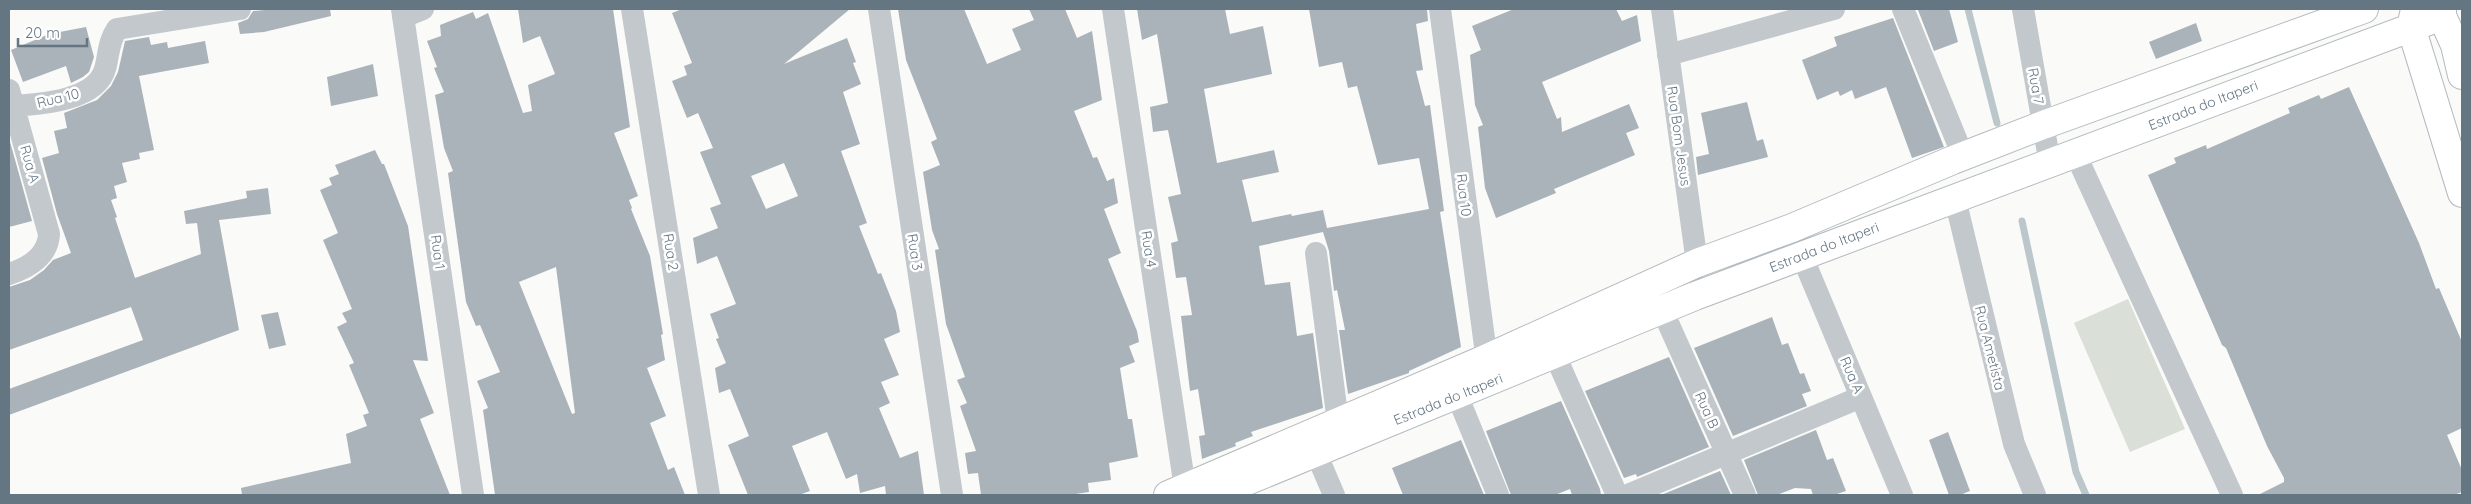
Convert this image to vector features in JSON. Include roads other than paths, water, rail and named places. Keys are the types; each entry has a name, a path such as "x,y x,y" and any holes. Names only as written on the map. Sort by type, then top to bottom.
{"street":[{"name":"Rua 10","path":"11,98 72,97 93,86 105,70 111,38 118,29 142,23 240,9"},
{"name":"Rua 2","path":"632,9 709,495"},
{"name":"Rua 3","path":"879,9 952,495"},
{"name":"Rua 4","path":"1113,9 1176,492"},
{"name":"Rua 10","path":"1440,9 1487,370"},
{"name":"Rua Bom Jesus","path":"1662,9 1697,263"},
{"path":"1668,54 1834,9"},
{"path":"1903,9 1963,156"},
{"name":"Rua 7","path":"2023,9 2050,164"},
{"name":"Estrada do Itaperi","path":"1213,495 1457,395 1487,370 1697,263 1792,228 1963,156 2043,125 2364,9"},
{"name":"Rua 1","path":"409,11 473,495"},
{"name":"Estrada do Itaperi","path":"1176,492 1338,422 1487,370 1555,355 1695,296 2050,164 2413,18 2442,12"},
{"path":"2442,12 2455,45 2462,75"},
{"path":"2413,18 2462,193"},
{"name":"Rua A","path":"9,274 19,271 39,258 48,240 47,225 11,98"},
{"path":"2075,153 2232,495"},
{"name":"Rua Ametista","path":"1950,200 1956,207 2014,444 2035,495"},
{"path":"1316,253 1338,422"},
{"name":"Rua A","path":"1802,256 1902,495"},
{"name":"Rua B","path":"1669,325 1744,495"},
{"path":"1555,355 1617,495"},
{"path":"1457,395 1498,495"},
{"path":"1628,495 1861,397"},
{"path":"1316,453 1334,495"}],"waterway":[{"path":"1968,9 1997,123"},
{"path":"2022,221 2076,472 2086,495"}]}
